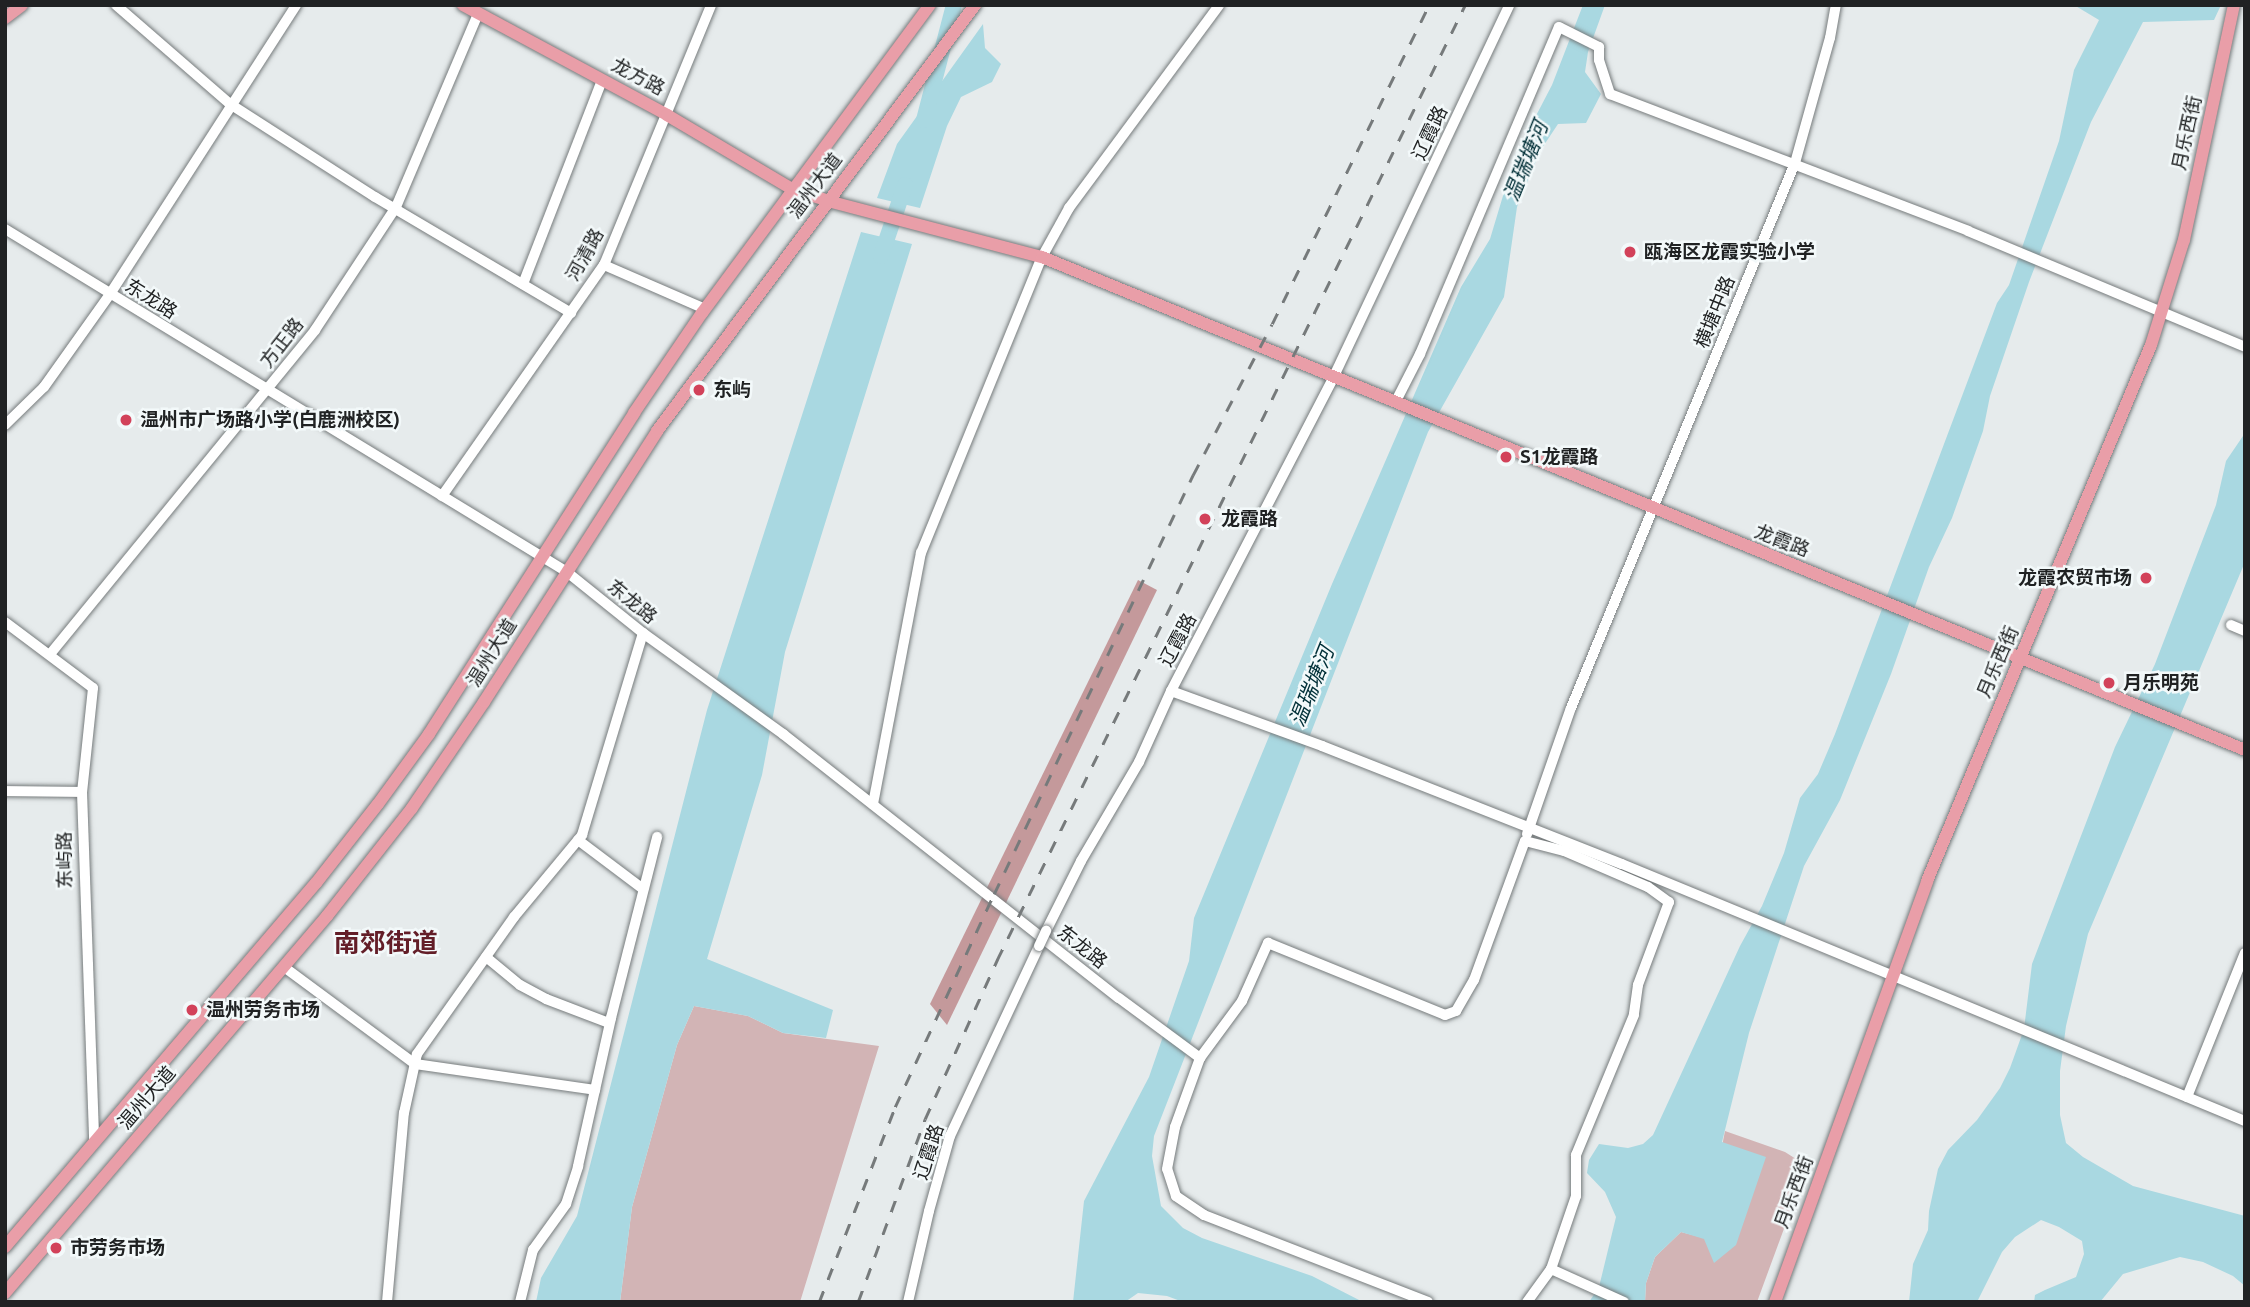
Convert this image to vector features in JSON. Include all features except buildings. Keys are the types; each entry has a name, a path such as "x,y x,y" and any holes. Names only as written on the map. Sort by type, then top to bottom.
{"main road":[{"path":"5,18 22,5"},
{"name":"龙方路","path":"463,5 667,115 792,189"},
{"name":"温州大道","path":"8,1244 316,883 378,804 429,734 544,558 634,413 705,309 930,5"},
{"name":"温州大道","path":"5,1293 284,967 427,788 657,430 975,5"},
{"name":"月乐西街","path":"1774,1302 1927,881 2151,345 2184,240 2234,5"},
{"name":"龙霞路","path":"792,189 872,213 1042,257 1396,401 1653,510 1872,595 2245,750"}],"street":[{"path":"116,5 230,104 375,197 571,313"},
{"path":"5,425 44,387 110,294 296,5"},
{"name":"河清路","path":"442,496 604,265 711,5"},
{"path":"873,804 921,554 1042,257 1069,208 1219,5"},
{"name":"辽霞路","path":"908,1302 929,1210 950,1136 1081,861 1139,762 1171,691 1334,376 1509,5"},
{"name":"横塘中路","path":"1197,1056 1242,1001 1268,943 1445,1015 1456,1011 1474,979 1571,708 1796,163 1830,38 1836,5"},
{"name":"方正路","path":"51,653 315,330 396,207 478,14"},
{"path":"1396,401 1420,354 1559,27 1596,44 1610,94 1746,148 1796,163 2245,347"},
{"path":"523,284 602,80"},
{"name":"东龙路","path":"5,229 567,572 643,633 772,726 1197,1056"},
{"path":"604,265 705,309"},
{"name":"东屿路","path":"5,622 51,653 93,688 82,792 82,872 94,1142"},
{"path":"2231,625 2245,631"},
{"path":"387,1302 404,1113 417,1054 486,957 582,835 643,633"},
{"path":"1171,691 1264,723 1530,828 2245,1121"},
{"path":"5,791 82,792"},
{"path":"520,1302 533,1250 566,1204 578,1166 609,1024 657,837"},
{"path":"578,840 643,889"},
{"path":"1525,841 1564,851 1648,887 1669,902 1638,985 1634,1015 1576,1155 1576,1196 1551,1269 1527,1302"},
{"path":"2187,1097 2245,953"},
{"path":"486,957 520,985 609,1024"},
{"path":"284,967 415,1064 595,1090"},
{"path":"1197,1056 1175,1127 1167,1169 1176,1196 1204,1216 1427,1302"},
{"path":"1551,1269 1624,1302"}],"shaded area":[{"path":"1138,580 1157,590 947,1025 930,1004"},
{"path":"694,1006 748,1016 783,1033 879,1046 800,1302 620,1302 632,1207 677,1045"},
{"path":"1725,1131 1785,1152 1807,1166 1757,1302 1645,1302 1646,1283 1655,1257 1681,1232 1704,1238"}],"water":[{"name":"温瑞塘河","path":"1583,5 1605,5 1588,52 1585,72 1601,94 1586,123 1558,124 1540,151 1517,207 1504,297 1428,432 1154,1136 1152,1156 1161,1206 1183,1228 1202,1238 1312,1276 1363,1302 1183,1302 1167,1296 1138,1293 1125,1302 1073,1302 1084,1201 1149,1077 1189,961 1194,918 1332,584 1461,287 1490,239 1515,156 1552,85"},
{"path":"2074,5 2221,5 2214,20 2143,22 2091,122 2029,282 1990,396 1983,431 1952,518 1929,567 1891,674 1840,800 1804,866 1749,1033 1722,1142 1766,1157 1736,1245 1714,1263 1704,1239 1681,1232 1655,1257 1646,1283 1645,1302 1589,1302 1599,1287 1616,1217 1605,1192 1587,1173 1589,1160 1599,1144 1628,1148 1643,1144 1653,1135 1740,946 1762,906 1784,853 1800,798 1818,774 1835,734 1997,303 2009,285 2059,141 2074,70 2099,20"},
{"path":"983,24 985,48 1001,64 992,82 961,97 947,126 920,208 877,198 897,144"},
{"path":"861,232 912,244 785,652 762,775 707,959 833,1010 826,1038 783,1033 748,1016 694,1006 677,1045 632,1207 620,1302 536,1302 541,1278 577,1216 707,710"},
{"path":"2245,433 2245,562 2088,934 2066,1026 2060,1071 2060,1115 2066,1143 2083,1157 2133,1186 2245,1216 2245,1286 2233,1276 2203,1262 2180,1257 2123,1274 2100,1302 2034,1302 2035,1295 2076,1277 2084,1254 2082,1241 2041,1220 2015,1237 2002,1252 1977,1302 1909,1302 1913,1264 1928,1230 1938,1169 1948,1150 1977,1120 2000,1088 2010,1068 2024,1029 2032,964 2115,747 2155,664 2216,505 2226,461"}],"waterway":[{"path":"924,120 954,5"},
{"path":"881,256 905,185"}],"railway":[{"path":"819,1302 895,1107 994,894 1193,475 1272,324 1429,5"},
{"path":"858,1302 925,1119 997,960 1465,5"}],"place":[{"name":"瓯海区龙霞实验小学","path":"1630,252"},
{"name":"东屿","path":"699,390"},
{"name":"温州市广场路小学(白鹿洲校区)","path":"126,420"},
{"name":"S1龙霞路","path":"1506,457"},
{"name":"龙霞路","path":"1205,519"},
{"name":"龙霞农贸市场","path":"2146,578"},
{"name":"月乐明苑","path":"2109,683"},
{"name":"温州劳务市场","path":"192,1010"},
{"name":"市劳务市场","path":"56,1248"}],"district":[{"name":"南郊街道","path":"386,943"}]}
